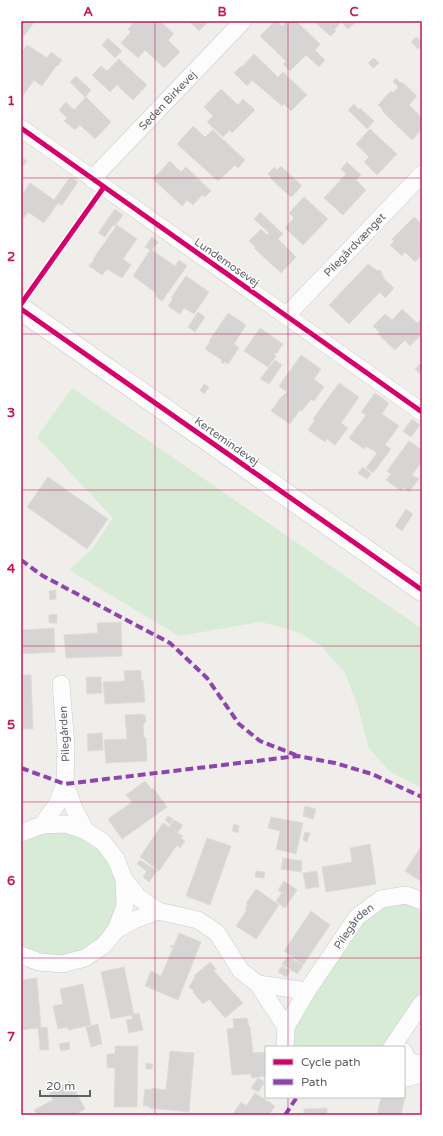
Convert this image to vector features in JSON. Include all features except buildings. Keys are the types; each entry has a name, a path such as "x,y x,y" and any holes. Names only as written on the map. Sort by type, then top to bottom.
{"main road":[{"name":"Kertemindevej","path":"21,309 422,590"}],"street":[{"name":"Seden Birkevej","path":"92,179 243,21"},
{"name":"Lundemosevej","path":"21,128 422,412"},
{"name":"Pilegårdvænget","path":"286,316 422,174"},
{"name":"Pilegården","path":"42,825 57,804 65,784 66,746 61,684"},
{"name":"Pilegården","path":"65,784 75,811 86,831"},
{"name":"Pilegården","path":"21,833 42,825 66,824 86,831 103,842 116,859 124,879 138,897 158,911 198,920 217,933 241,971 258,984 286,1027"},
{"name":"Pilegården","path":"21,955 39,962 62,964 85,958 104,945 116,930 125,906 124,879"},
{"name":"Pilegården","path":"285,1046 286,1027 307,991 357,917 381,899 406,895 422,902"},
{"name":"Pilegården","path":"116,930 134,920 158,911"},
{"name":"Pilegården","path":"258,984 307,991"},
{"path":"399,1046 422,1003"},
{"path":"405,1055 408,1060 422,1065"},
{"path":"405,1077 422,1074"}],"green space":[{"path":"72,388 422,629 422,788 389,771 369,748 357,704 345,673 322,647 302,634 260,622 179,636 69,570 93,548 113,518 37,437"},
{"path":"48,832 69,833 95,846 110,865 117,887 115,910 106,931 89,948 66,956 37,955 21,947 21,842 27,838"},
{"path":"404,903 422,911 422,992 386,1046 291,1046 292,1028 360,926 378,908"}],"marked path":[{"path":"21,560 43,576 170,643 207,678 239,724 260,741 296,755"},
{"path":"21,768 65,784 298,756 335,763 372,774 422,797"},
{"path":"285,1115 296,1098"}],"cycle path":[{"path":"21,128 422,412"},
{"path":"21,304 104,187"},
{"path":"21,309 422,590"}]}
